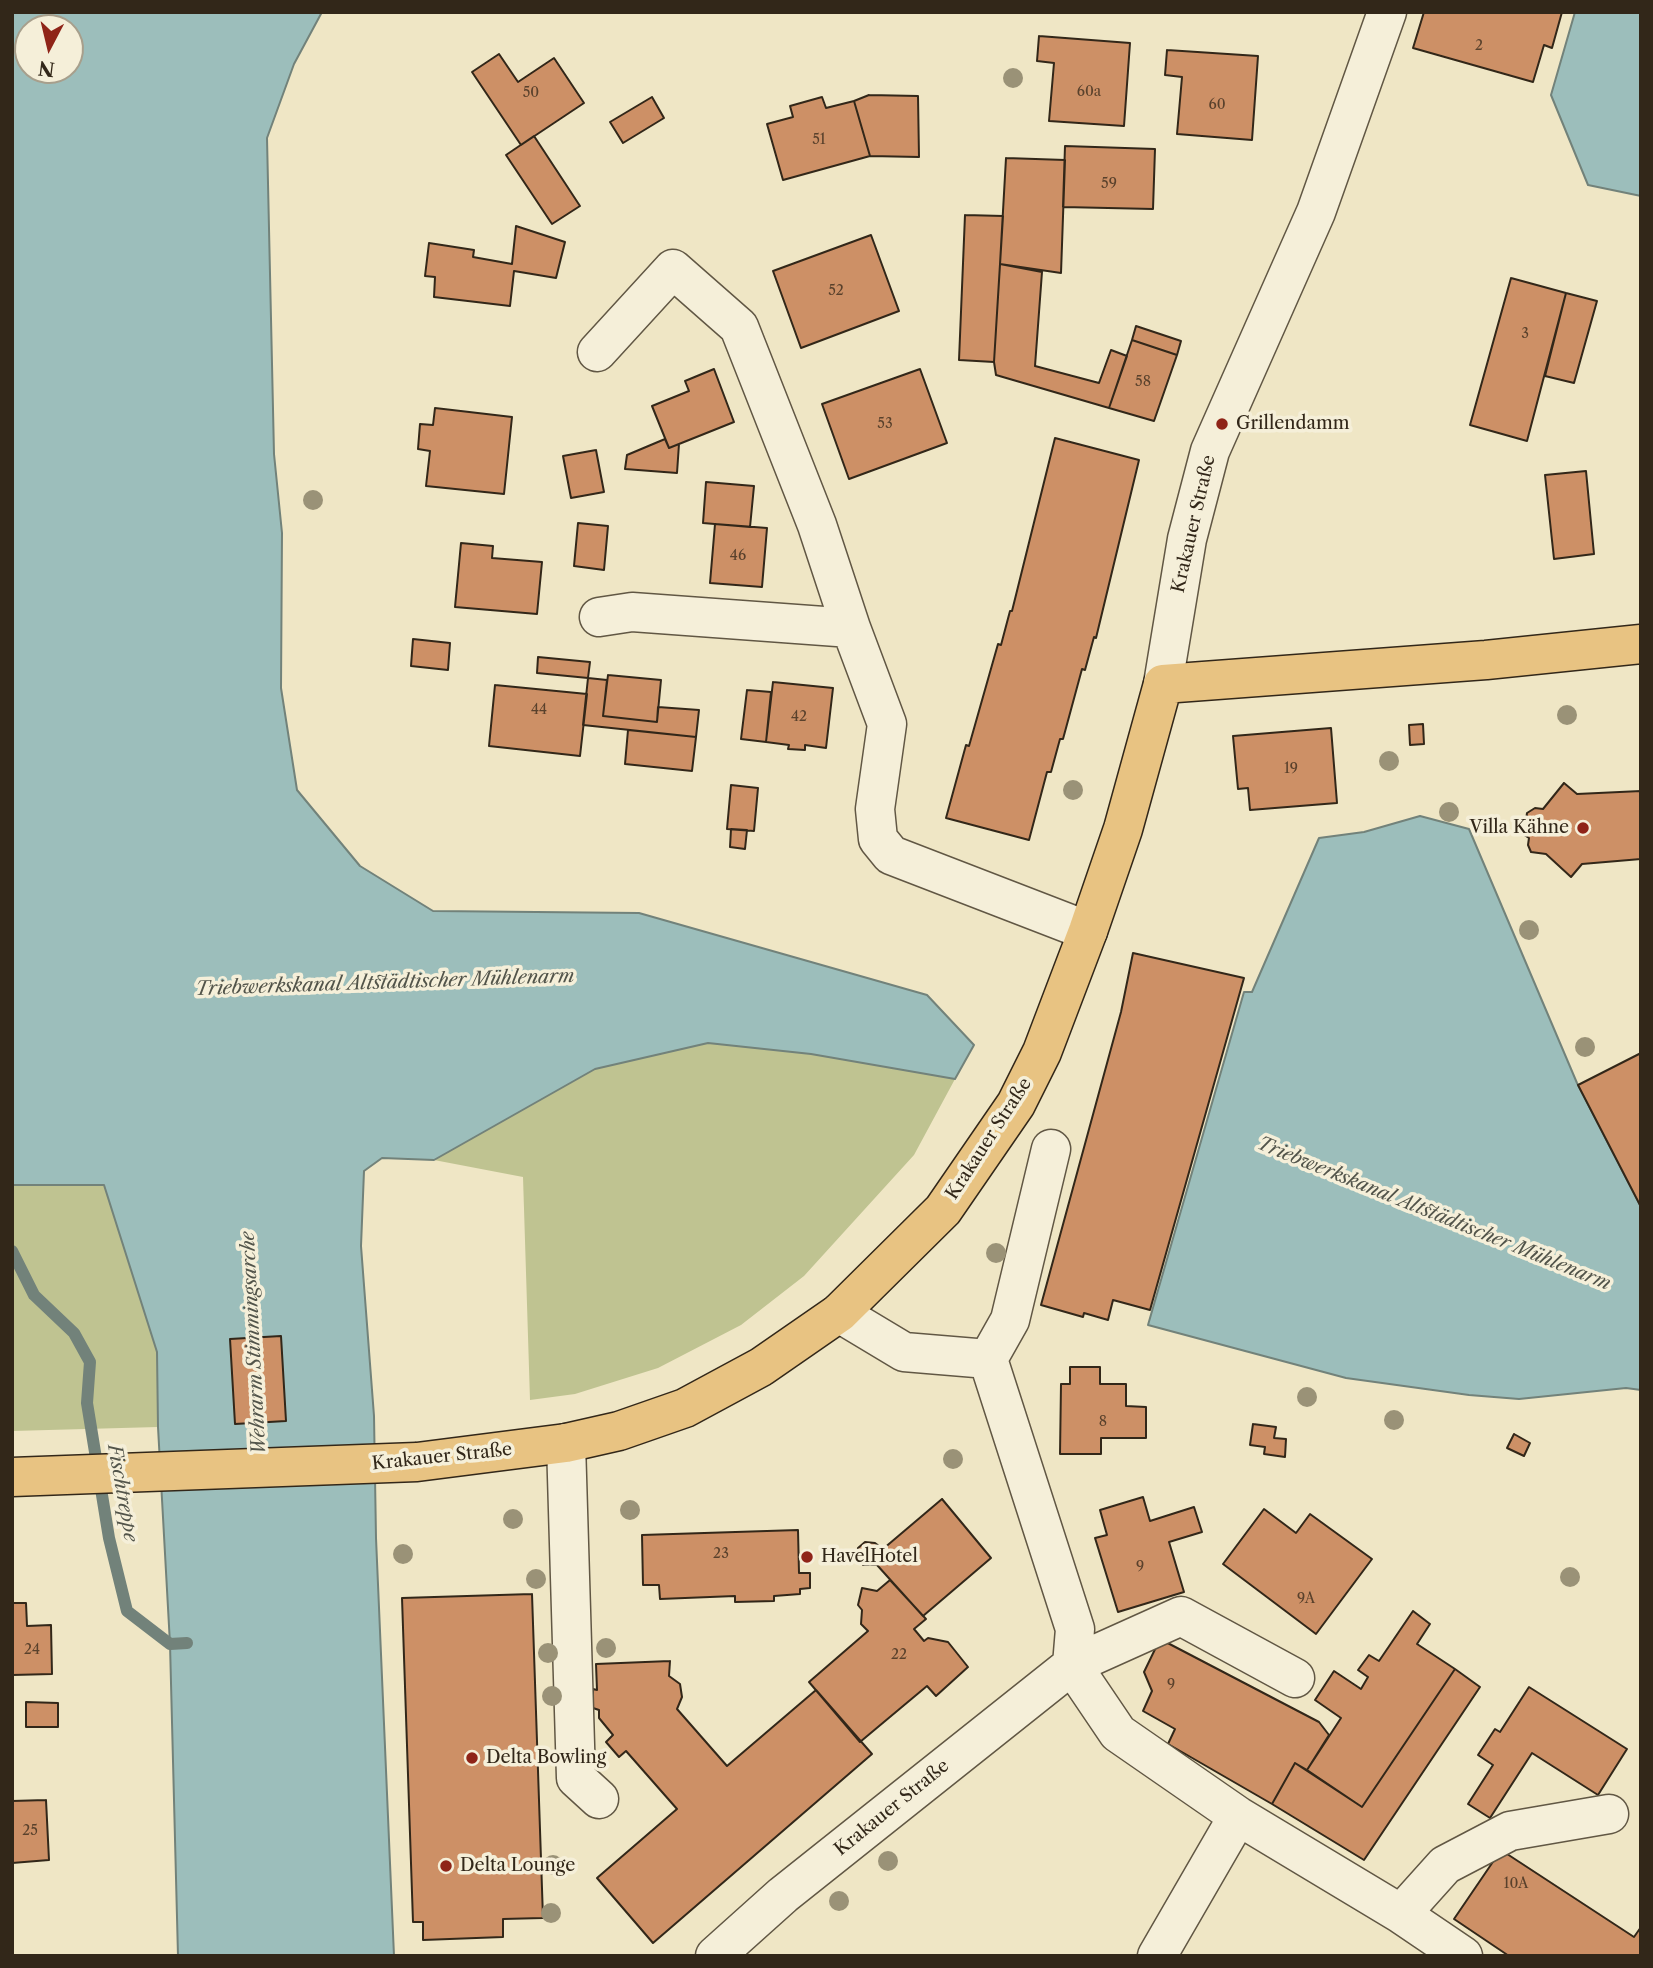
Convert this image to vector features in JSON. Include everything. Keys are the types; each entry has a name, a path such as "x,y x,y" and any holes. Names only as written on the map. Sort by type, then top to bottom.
{"main road":[{"path":"1163,684 1486,660 1641,644"},
{"name":"Krakauer Straße","path":"12,1477 417,1462 566,1443 618,1432 685,1408 761,1367 839,1313 943,1210 1016,1104 1042,1052 1088,931 1123,829 1163,684"}],"street":[{"name":"Krakauer Straße","path":"1163,684 1187,540 1210,452 1317,212 1387,12"},
{"path":"597,352 673,269 739,327 817,525 851,628 887,724 875,809 878,839 891,855 1088,931"},
{"path":"599,617 632,612 851,628"},
{"path":"1051,1149 1010,1320 988,1359 1075,1629 1072,1665 1118,1733 1238,1816 1401,1914 1463,1956"},
{"path":"839,1313 904,1352 988,1359"},
{"path":"566,1443 576,1778 598,1799"},
{"name":"Krakauer Straße","path":"715,1956 783,1895 1072,1665 1181,1616 1295,1678"},
{"path":"1401,1914 1445,1864 1510,1831 1609,1814"},
{"path":"1157,1956 1238,1816"}],"green space":[{"path":"708,1043 811,1054 955,1079 914,1155 804,1276 741,1325 658,1368 575,1394 530,1400 523,1177 434,1160 594,1069"},
{"path":"12,1185 104,1185 157,1352 158,1427 12,1431"}],"water":[{"path":"12,12 322,12 294,64 267,138 274,454 282,533 281,688 297,790 360,866 433,911 639,913 927,995 974,1045 955,1079 811,1054 708,1043 595,1069 434,1160 382,1158 364,1171 361,1246 374,1416 376,1538 394,1956 178,1956 170,1644 158,1427 157,1352 104,1185 12,1185"},
{"path":"1575,12 1641,12 1641,196 1588,185 1551,95"},
{"name":"Triebwerkskanal Altstädtischer Mühlenarm","path":"1420,816 1469,829 1577,1083 1641,1207 1641,1390 1626,1388 1519,1399 1469,1395 1346,1378 1148,1325 1244,992 1252,992 1319,838 1364,832"}],"building":[{"path":"1424,12 1562,12 1552,48 1544,45 1533,82 1413,48"},
{"path":"1039,36 1130,43 1124,126 1049,121 1054,63 1037,61"},
{"path":"1167,50 1258,56 1252,140 1177,134 1182,77 1165,75"},
{"path":"499,54 518,82 554,58 584,103 521,145 472,72"},
{"path":"869,95 918,96 919,157 870,156 854,101"},
{"path":"652,97 664,118 623,143 610,122"},
{"path":"822,97 826,108 854,101 870,156 783,180 767,124 793,117 790,106"},
{"path":"534,136 580,206 552,224 506,155"},
{"path":"1065,146 1155,149 1153,209 1063,207"},
{"path":"1006,158 1065,160 1061,273 1000,264"},
{"path":"965,215 1003,216 994,362 959,360"},
{"path":"516,226 565,242 556,278 514,271 510,306 434,297 435,277 425,276 429,243 474,250 473,257 512,264"},
{"path":"871,235 899,311 801,348 773,271"},
{"path":"1000,264 1042,272 1035,366 1099,383 1111,350 1127,356 1109,408 996,375 994,362"},
{"path":"1511,278 1566,293 1527,441 1470,425"},
{"path":"1566,293 1597,301 1574,383 1545,376"},
{"path":"1136,326 1181,341 1177,355 1132,340"},
{"path":"1132,340 1177,355 1154,421 1109,408"},
{"path":"714,369 734,422 669,448 652,406 689,391 685,381"},
{"path":"920,369 947,443 849,479 822,404"},
{"path":"435,408 512,417 504,494 426,486 430,451 418,449 420,424 433,425"},
{"path":"1055,438 1139,460 1096,638 1094,637 1085,670 1082,669 1051,772 1047,772 1029,840 946,818 998,644 1001,645 1012,611"},
{"path":"665,439 669,448 679,444 677,473 625,469 627,455"},
{"path":"596,450 604,492 571,498 563,456"},
{"path":"1586,471 1594,554 1554,559 1545,475"},
{"path":"706,482 754,486 750,527 703,523"},
{"path":"578,523 608,526 604,570 574,566"},
{"path":"715,524 767,528 762,587 710,583"},
{"path":"461,543 493,546 492,558 542,562 537,614 455,607"},
{"path":"413,639 450,643 448,670 411,666"},
{"path":"538,657 590,662 588,678 537,673"},
{"path":"608,675 661,680 657,722 603,716"},
{"path":"588,678 607,680 603,716 657,722 658,707 699,710 696,737 583,725"},
{"path":"773,682 833,688 826,748 805,745 805,750 788,749 789,745 766,742"},
{"path":"495,685 587,694 580,756 489,746"},
{"path":"747,690 771,692 766,742 741,739"},
{"path":"1423,724 1424,744 1410,745 1409,725"},
{"path":"1331,728 1337,803 1250,810 1248,788 1238,789 1233,736"},
{"path":"628,730 696,737 692,771 625,764"},
{"name":"Villa Kähne","path":"1564,783 1577,794 1641,791 1641,859 1582,864 1571,877 1546,854 1531,852 1529,838 1521,833 1529,824 1526,820 1527,813 1535,808 1543,809"},
{"path":"731,785 758,788 754,831 727,829"},
{"path":"731,829 747,830 745,849 730,847"},
{"path":"1133,953 1244,978 1150,1310 1113,1300 1108,1320 1084,1313 1083,1317 1041,1305 1121,1012"},
{"path":"1641,1053 1641,1207 1578,1085"},
{"path":"281,1336 286,1421 235,1424 230,1339"},
{"path":"1070,1367 1100,1367 1100,1384 1126,1384 1126,1406 1146,1407 1146,1438 1101,1438 1101,1454 1060,1454 1061,1384 1070,1384"},
{"path":"1253,1424 1276,1427 1274,1438 1286,1439 1285,1457 1264,1454 1265,1447 1250,1445"},
{"path":"1514,1434 1530,1443 1524,1456 1507,1448"},
{"path":"1143,1497 1150,1521 1194,1507 1202,1532 1169,1542 1184,1592 1118,1612 1095,1538 1107,1535 1100,1510"},
{"path":"942,1499 991,1558 923,1616 877,1565 863,1565 857,1557 858,1548 865,1542 875,1543 883,1549"},
{"path":"1264,1509 1296,1533 1310,1514 1372,1559 1316,1634 1223,1564"},
{"path":"798,1530 799,1573 810,1573 810,1588 800,1589 800,1594 774,1596 774,1601 735,1602 735,1596 660,1599 659,1585 643,1585 642,1535"},
{"path":"890,1580 926,1619 914,1629 924,1641 928,1638 948,1642 968,1667 936,1696 927,1686 860,1742 809,1682 868,1631 861,1624 862,1610 858,1605 862,1588 877,1591"},
{"name":"Delta Bowling","path":"532,1594 543,1918 503,1919 503,1937 423,1940 423,1922 413,1922 402,1598"},
{"path":"12,1603 26,1603 27,1626 51,1625 52,1674 12,1675"},
{"path":"1413,1611 1430,1624 1417,1644 1455,1669 1362,1807 1307,1770 1341,1718 1315,1700 1334,1671 1361,1689 1368,1677 1358,1670 1369,1655 1379,1661"},
{"path":"1160,1639 1319,1722 1329,1735 1307,1770 1295,1763 1272,1804 1168,1744 1175,1729 1143,1711 1152,1691 1144,1672"},
{"path":"670,1661 669,1676 680,1684 682,1697 677,1709 727,1766 816,1690 872,1754 653,1943 597,1878 677,1809 626,1751 619,1757 606,1742 613,1735 599,1718 599,1710 593,1708 593,1689 597,1690 596,1664"},
{"path":"1455,1669 1480,1687 1364,1860 1272,1804 1295,1763 1362,1807"},
{"path":"1529,1687 1627,1749 1598,1795 1532,1753 1490,1818 1468,1804 1493,1765 1478,1755 1495,1729 1500,1732"},
{"path":"26,1702 58,1703 58,1727 26,1727"},
{"path":"46,1800 49,1860 12,1863 12,1801"},
{"path":"1501,1850 1634,1937 1641,1927 1641,1956 1509,1956 1454,1919"}],"waterway":[{"name":"Fischtreppe","path":"12,1251 34,1295 74,1333 90,1362 87,1403 109,1538 127,1611 170,1644 187,1643"}],"place":[{"name":"Grillendamm","path":"1222,424"},
{"name":"Villa Kähne","path":"1583,828"},
{"name":"HavelHotel","path":"807,1557"},
{"name":"Delta Bowling","path":"472,1758"},
{"name":"Delta Lounge","path":"446,1866"}],"water label":[{"name":"Wehrarm Stimmingsarche","path":"254,1343"}]}
